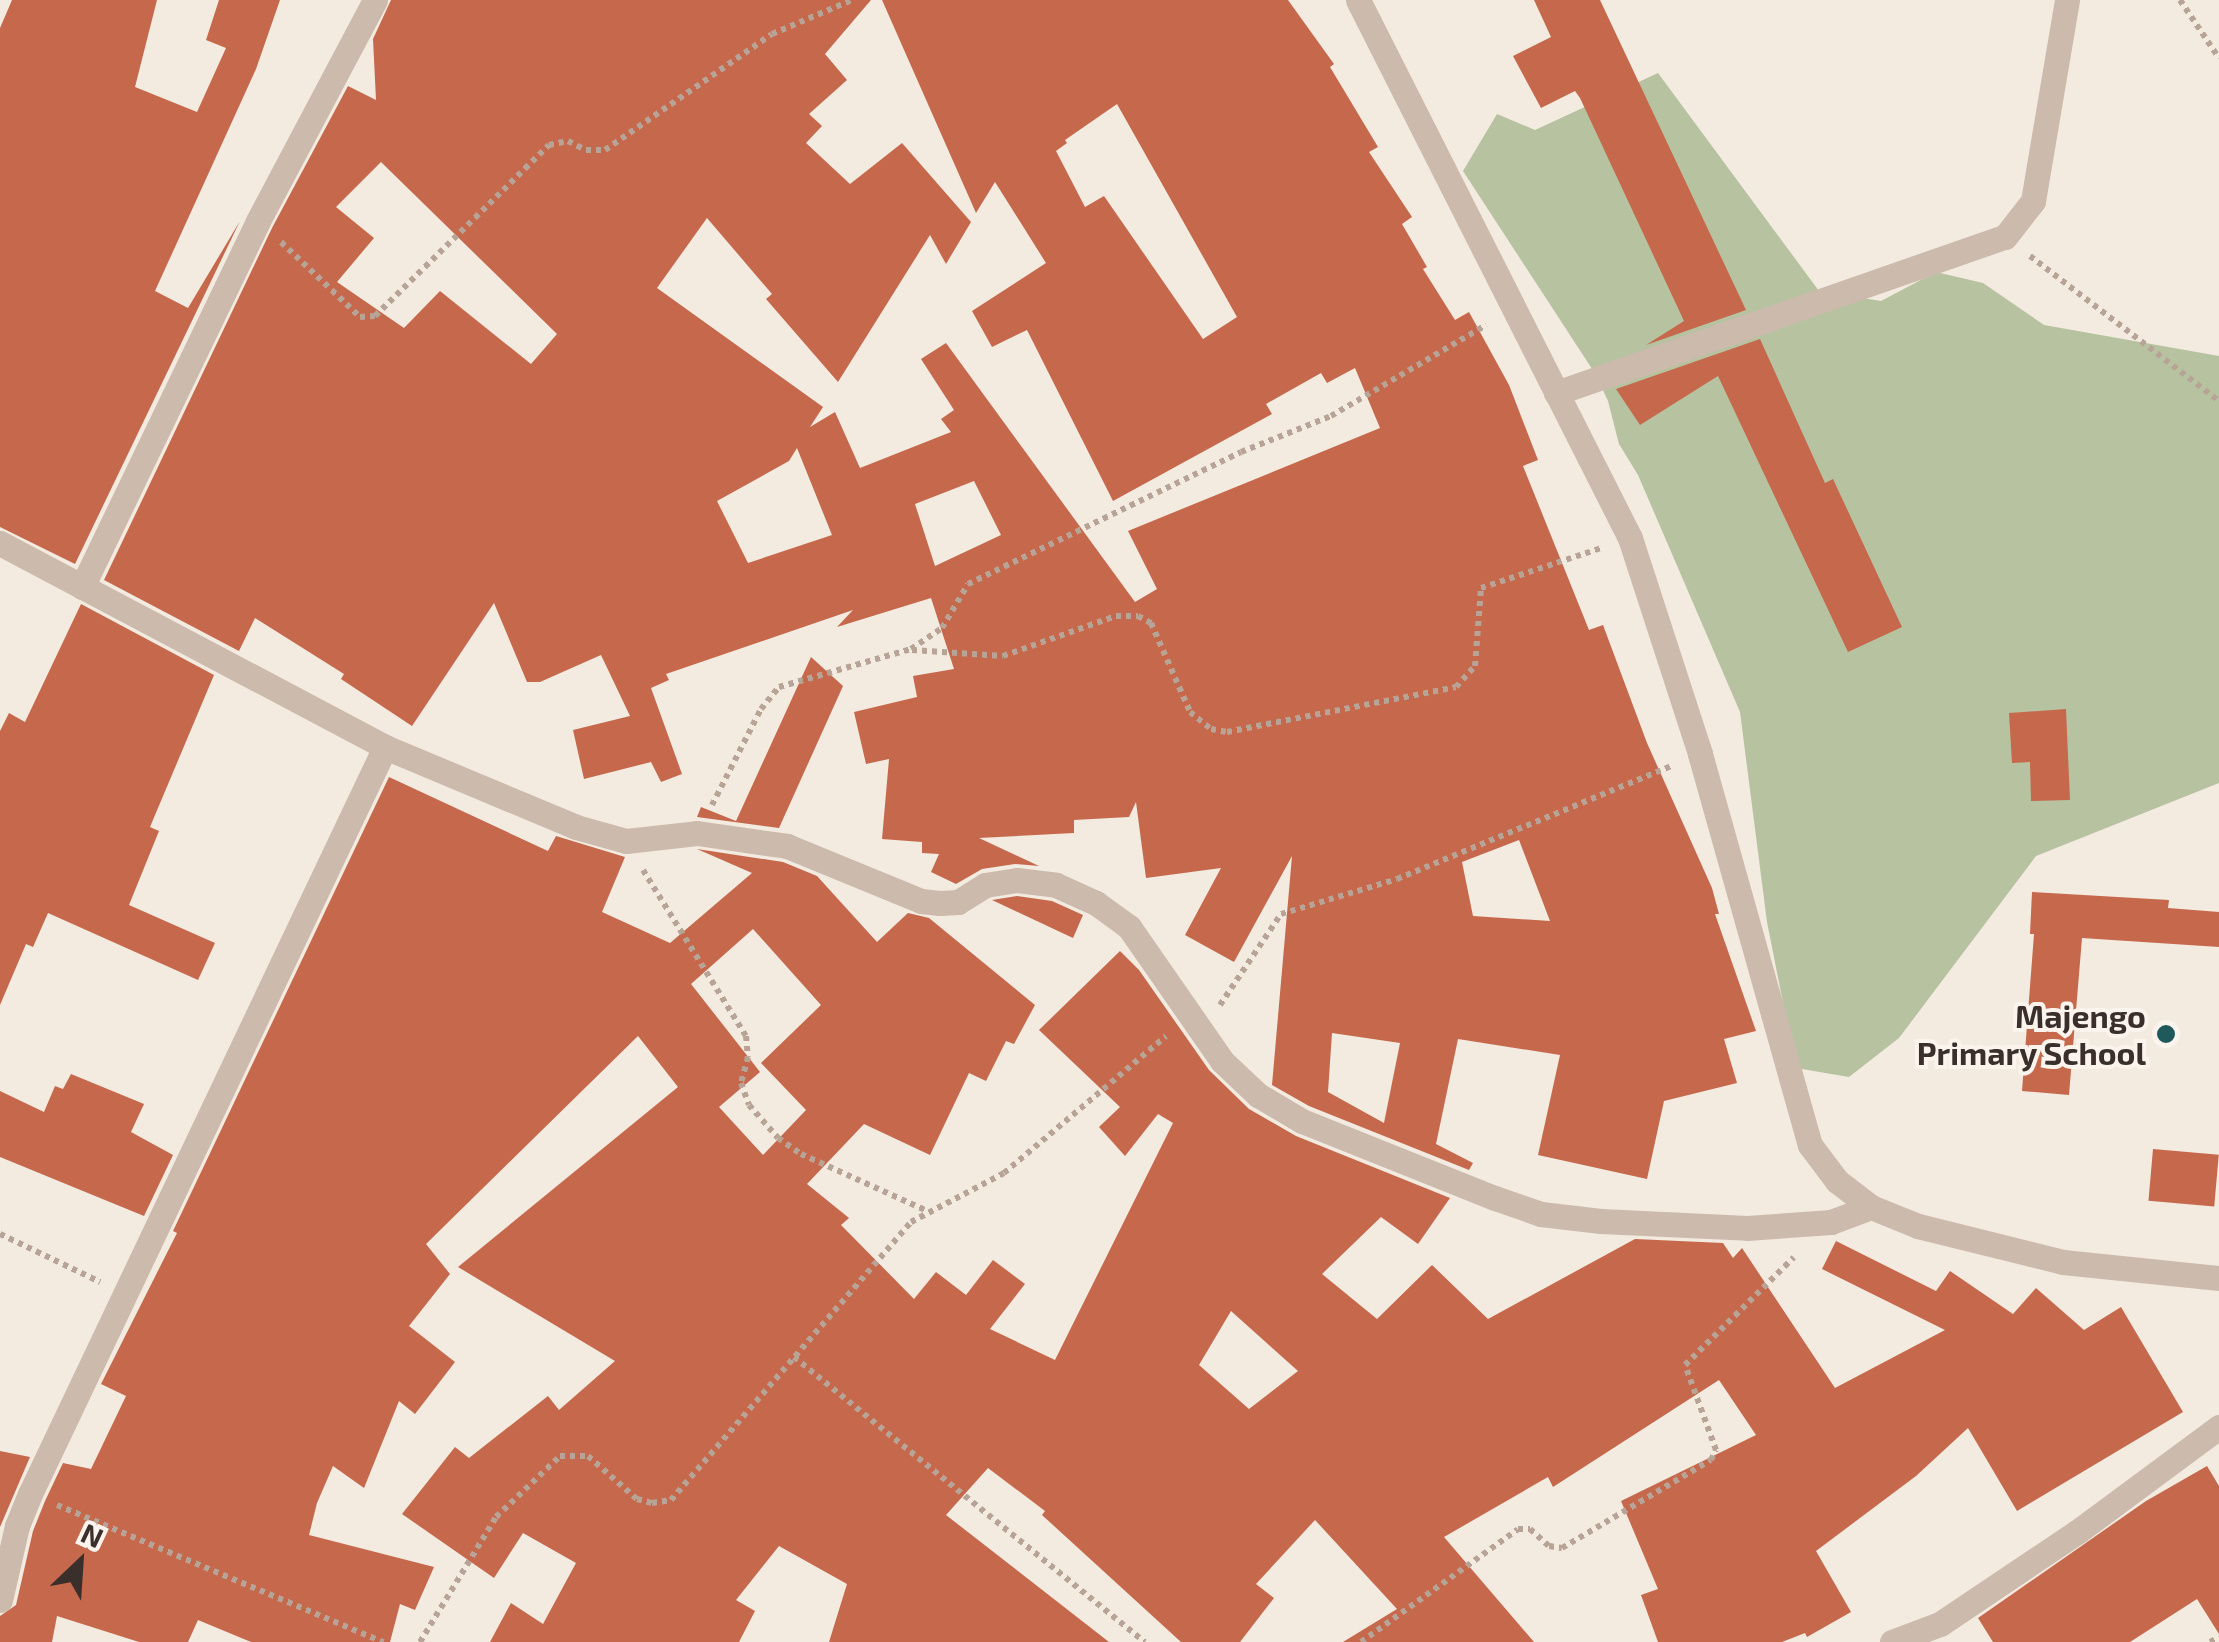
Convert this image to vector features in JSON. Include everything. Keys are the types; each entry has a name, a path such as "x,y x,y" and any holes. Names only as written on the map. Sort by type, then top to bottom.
{"street":[{"path":"82,587 258,220 375,0"},
{"path":"1358,0 1630,538 1700,754 1810,1144 1837,1181 1871,1207 1918,1226 2063,1262 2219,1278"},
{"path":"1556,393 2004,236 2033,201 2067,0"},
{"path":"0,544 385,747 576,827 626,841 697,834 787,846 921,901 958,902 986,885 1017,880 1056,885 1096,903 1129,927 1222,1061 1258,1096 1302,1121 1541,1214 1747,1228 1831,1222 1871,1207"},
{"path":"0,1600 17,1526 30,1494 385,747"},
{"path":"1892,1642 1940,1624 2077,1532 2219,1427"}],"path":[{"path":"258,220 360,317 370,318 549,145 568,142 586,150 604,150 772,34 852,0"},
{"path":"2180,0 2219,58"},
{"path":"2004,236 2219,401"},
{"path":"697,834 761,709 779,687 910,650 942,628 968,584 1240,452 1332,416 1512,309"},
{"path":"910,650 1003,656 1116,616 1138,616 1151,623 1190,712 1211,729 1228,732 1456,687 1475,666 1481,588 1630,538"},
{"path":"420,1642 496,1517 560,1456 588,1456 637,1500 672,1500 898,1235 928,1211 1004,1173 1196,1024 1281,914 1397,879 1700,754"},
{"path":"626,841 746,1036 748,1057 742,1083 749,1105 778,1138 801,1154 928,1211"},
{"path":"1361,1642 1518,1529 1530,1528 1549,1546 1562,1548 1711,1460 1716,1450 1685,1365 1831,1222"},
{"path":"0,1234 124,1293"},
{"path":"794,1356 1145,1642"},
{"path":"30,1494 382,1642"},
{"path":"2210,1642 2219,1637"}],"green space":[{"path":"1658,73 1819,291 1881,301 1936,272 1983,283 2044,325 2219,356 2219,783 2036,856 1899,1038 1849,1077 1796,1068 1767,922 1740,712 1638,475 1619,444 1608,401 1596,375 1463,171 1497,114 1535,130"}],"building":[{"path":"12,0 157,0 135,87 197,112 226,48 206,40 219,0 280,0 256,69 155,291 188,308 240,221 75,564 0,527 0,28"},
{"path":"391,0 871,0 825,54 847,80 809,114 822,126 806,143 850,184 902,143 971,222 946,264 930,235 838,382 766,299 772,294 707,218 657,288 823,407 810,427 835,412 860,468 951,432 941,419 954,410 921,359 946,343 1135,602 1157,589 1128,531 1380,428 1355,368 1327,383 1321,373 1266,404 1272,414 1113,501 1027,330 992,347 972,311 1046,263 995,182 976,213 882,0 1288,0 1334,64 1330,67 1378,147 1369,152 1412,217 1402,224 1427,267 1423,269 1455,320 1469,312 1509,385 1538,460 1523,466 1589,630 1603,625 1647,743 1712,888 1719,914 1715,914 1756,1031 1724,1039 1737,1083 1664,1101 1647,1179 1538,1155 1560,1055 1458,1039 1436,1144 1473,1163 1469,1170 1309,1106 1272,1085 1292,856 1234,962 1185,935 1221,868 1146,878 1136,802 1129,817 1074,820 1074,833 979,838 1039,866 1015,864 982,869 956,884 931,872 939,854 922,853 922,842 882,839 889,759 866,764 854,712 917,697 913,676 954,669 931,598 837,627 853,610 666,674 669,680 651,688 682,774 661,782 651,762 584,779 573,730 630,716 601,655 540,682 527,682 494,603 412,726 341,679 344,674 255,618 239,651 104,580 272,228 348,86 376,100 373,39","holes":["1117,104 1237,317 1203,339 1104,196 1085,207 1056,151 1067,143 1065,140","381,162 557,334 531,364 440,291 404,328 337,282 374,238 336,207","797,448 832,535 748,563 717,501 789,461","974,481 1001,535 935,566 915,504","1519,840 1550,921 1473,916 1462,862","1332,1033 1400,1043 1384,1123 1328,1092"]},
{"path":"1534,0 1600,0 1746,310 1646,345 1684,321 1580,98 1575,91 1541,108 1513,56 1551,37"},
{"path":"1760,339 1825,483 1833,479 1902,627 1848,652 1718,376 1640,425 1616,389"},
{"path":"81,604 214,675 150,827 159,831 129,905 215,943 198,980 48,913 33,947 26,944 0,1005 0,731 9,713 25,722"},
{"path":"811,657 843,686 779,828 697,817 701,807 736,821"},
{"path":"2066,709 2070,800 2031,801 2030,762 2012,763 2009,713"},
{"path":"389,777 548,851 556,836 625,857 602,912 670,943 752,873 697,849 783,862 817,876 877,942 908,913 929,918 1035,1005 1014,1044 1006,1041 986,1081 969,1073 930,1155 864,1124 807,1184 849,1218 841,1225 914,1299 936,1272 966,1295 993,1260 1025,1284 990,1329 1055,1360 1173,1123 1158,1114 1125,1156 1099,1127 1120,1107 1039,1030 1120,951 1139,970 1209,1070 1249,1109 1296,1136 1450,1198 1418,1244 1381,1217 1322,1274 1377,1319 1432,1265 1488,1319 1635,1239 1723,1243 1733,1258 1742,1248 1835,1388 1945,1330 1822,1269 1836,1241 1936,1291 1950,1271 2013,1314 2036,1288 2084,1330 2121,1307 2183,1412 2017,1511 1968,1428 1916,1476 1816,1551 1851,1612 1807,1637 1805,1633 1782,1642 1658,1642 1641,1595 1658,1589 1621,1501 1756,1435 1719,1380 1553,1487 1548,1477 1444,1537 1534,1642 1343,1642 1397,1609 1315,1520 1256,1584 1274,1598 1240,1642 1181,1642 1042,1515 1045,1511 988,1468 946,1515 1109,1642 829,1642 847,1584 779,1546 736,1600 755,1611 739,1642 490,1642 511,1603 543,1624 576,1563 523,1533 494,1578 402,1514 455,1447 469,1458 548,1396 559,1410 615,1361 458,1267 678,1087 638,1036 426,1244 450,1274 409,1326 455,1362 415,1414 399,1401 364,1488 333,1466 317,1503 309,1535 434,1567 415,1610 400,1604 390,1642 251,1642 198,1620 188,1642 139,1642 57,1616 52,1642 0,1642 0,1616 16,1605 33,1531 63,1463 91,1469 126,1396 101,1384 177,1233 173,1231","holes":["753,929 821,1005 761,1063 806,1110 763,1155 719,1107 760,1072 691,984","1231,1311 1298,1371 1249,1409 1199,1365"]},
{"path":"2032,892 2169,900 2168,908 2219,912 2219,947 2082,938 2069,1095 2022,1091 2034,934 2030,934"},
{"path":"1017,896 1052,901 1083,915 1073,938 992,900"},
{"path":"71,1074 144,1104 131,1132 173,1155 144,1216 0,1157 0,1091 44,1112 55,1086 63,1089"},
{"path":"2153,1149 2219,1155 2214,1207 2148,1201"},
{"path":"0,1451 30,1457 0,1527"},
{"path":"2207,1466 2219,1486 2219,1634 2197,1599 2130,1642 1993,1642 1978,1618 2146,1501"}],"place":[{"name":"Majengo Primary School","path":"2166,1034"}]}
